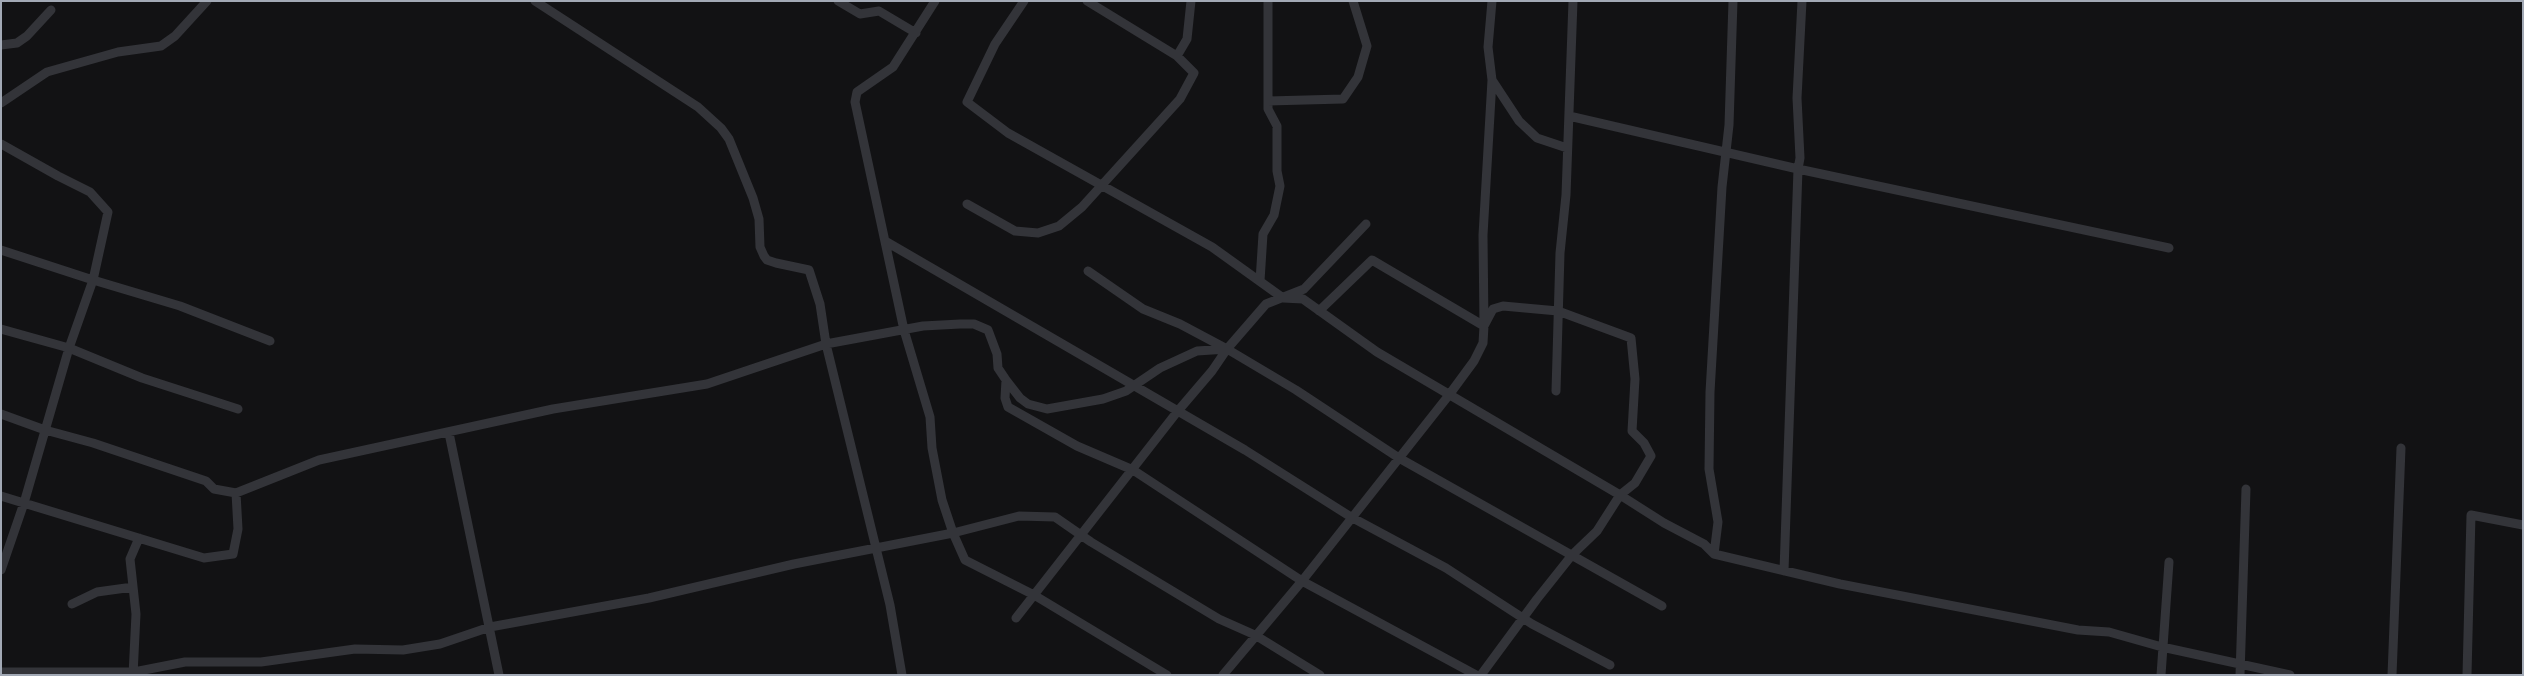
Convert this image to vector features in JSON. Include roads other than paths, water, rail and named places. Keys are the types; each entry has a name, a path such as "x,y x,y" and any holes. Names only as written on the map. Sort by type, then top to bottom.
{"street":[{"path":"1,103 47,72 118,52 161,46 175,36 207,1"},
{"path":"535,1 698,107 721,128 733,148 753,198 759,219 760,247 764,256 776,263 809,270 820,304 826,344 890,605 902,675"},
{"path":"838,1 860,14 879,10 916,33"},
{"path":"935,1 893,68 857,92 855,102 904,330 930,417 932,448 942,500 953,533 965,560 1034,595 1168,675"},
{"path":"1024,1 995,44 966,102 1008,133 1212,247 1283,298 1303,300 1377,352 1620,495 1664,524 1704,544 1714,554 1840,584 2078,630 2109,632 2162,647 2290,675"},
{"path":"967,204 1015,231 1038,233 1059,226 1082,207 1180,99 1194,73 1177,56 1087,1"},
{"path":"1177,56 1187,39 1191,1"},
{"path":"1260,281 1263,234 1274,215 1280,186 1277,171 1278,126 1268,108 1268,1"},
{"path":"1268,101 1343,99 1358,77 1367,46 1353,1"},
{"path":"1223,675 1302,581 1449,395 1474,361 1482,343 1484,326 1483,235 1492,80 1488,47 1492,1"},
{"path":"1556,391 1573,1"},
{"path":"1714,554 1718,522 1709,469 1710,392 1726,153 1733,1"},
{"path":"1784,571 1798,169 1800,158 1797,98 1802,1"},
{"path":"1,46 17,43 27,36 51,10"},
{"path":"1492,80 1519,122 1538,138 1567,148"},
{"path":"1569,116 1798,169 2169,248"},
{"path":"1,144 90,192 108,212 92,280 44,430 24,504 1,570"},
{"path":"1016,618 1177,412 1212,371 1227,349 1266,304 1304,289 1366,224"},
{"path":"885,241 1245,450 1351,517 1446,568 1524,618 1610,665"},
{"path":"1,250 180,306 270,341"},
{"path":"1320,311 1372,260 1484,326"},
{"path":"1088,271 1143,309 1180,324 1227,349 1296,390 1399,458 1662,606"},
{"path":"1481,675 1572,555 1597,531 1620,495 1634,483 1651,456 1644,443 1632,431 1635,379 1631,338 1558,311 1503,306 1493,309 1484,326"},
{"path":"1,414 44,430 93,443 206,481 214,488 236,493 319,460 554,409 707,384 826,344 904,330 960,324 982,326 988,330 997,354 998,368 1020,398 1028,404 1047,409 1103,399 1134,386 1160,368 1197,351 1227,349"},
{"path":"1,329 69,348 142,378 238,410"},
{"path":"1006,380 1005,398 1008,407 1077,446 1132,470 1302,581 1476,675"},
{"path":"449,433 499,675"},
{"path":"2392,675 2401,448"},
{"path":"2240,675 2246,489"},
{"path":"1,496 204,558 234,554 238,530 236,493"},
{"path":"2467,675 2471,515 2523,525"},
{"path":"1,672 49,674 134,673 185,662 261,662 355,649 403,650 440,644 490,627 648,598 794,564 953,533 1019,516 1054,517 1080,535 1219,619 1255,635 1320,675"},
{"path":"134,673 136,614 130,559 139,538"},
{"path":"2161,675 2170,562"},
{"path":"72,604 97,592 133,587"}]}
